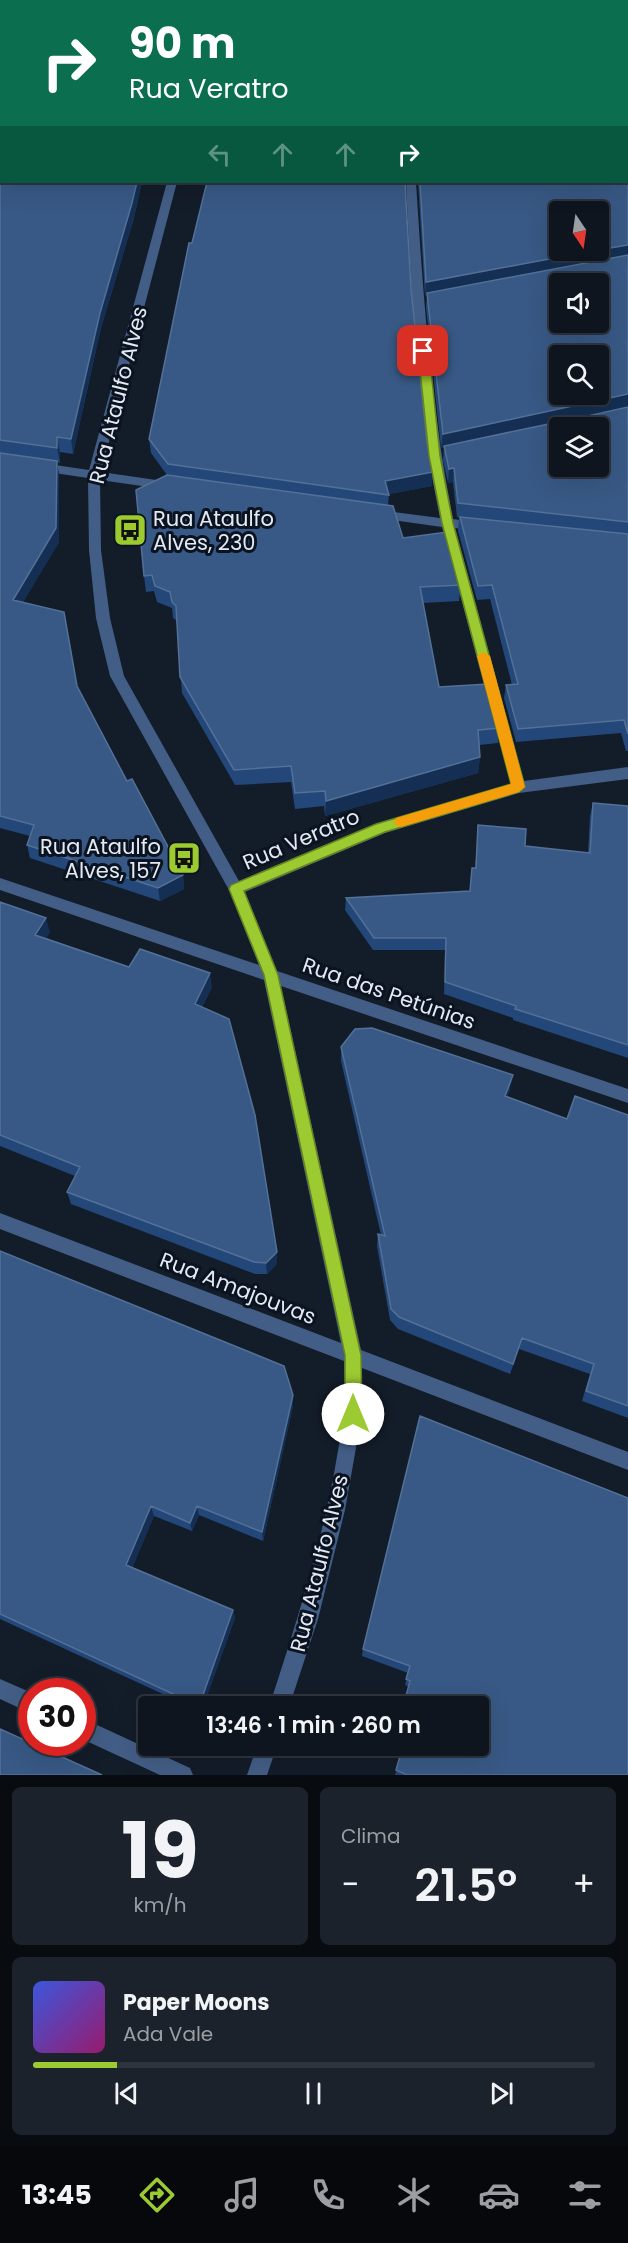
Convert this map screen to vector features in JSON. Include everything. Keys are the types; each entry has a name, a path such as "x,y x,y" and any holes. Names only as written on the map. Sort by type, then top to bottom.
{"street":[{"name":"Rua Ataulfo Alves","path":"172,183 94,476 94,550 103,618 117,676 236,889 271,975 353,1355 353,1414 336,1510 308,1619 283,1696"},
{"path":"411,183 424,302 434,456 447,523 519,787"},
{"path":"0,461 188,488"},
{"path":"365,512 493,528"},
{"name":"Rua Veratro","path":"236,889 381,828 519,787 628,773"},
{"name":"Rua das Petúnias","path":"0,884 628,1096"},
{"name":"Rua Amajouvas","path":"0,1221 628,1461"},
{"path":"0,1689 18,1697"},
{"path":"96,1735 183,1775"},
{"path":"257,1775 264,1756"}],"building":[{"path":"0,183 137,183 100,313 71,439 57,437 57,448 0,440"},
{"path":"207,183 405,183 411,289 427,442 433,472 385,481 389,495 168,464 149,439 189,243 192,243"},
{"path":"420,183 628,183 628,245 609,248 609,201 549,201 549,259 426,282"},
{"path":"628,255 628,394 609,398 609,345 549,345 549,405 577,405 443,434 427,293 596,261 609,261 609,259"},
{"path":"628,407 628,522 458,503 454,468 449,469 444,446 549,424 549,477 609,477 609,417 564,416 588,416"},
{"path":"0,453 57,461 56,528 13,600 64,612 77,686 127,781 132,779 183,875 158,888 27,845 34,825 0,816"},
{"path":"167,475 393,506 403,538 447,532 461,585 420,587 439,687 488,684 500,728 478,730 480,757 326,801 325,791 295,793 291,766 234,770 180,677 176,606 172,602 170,592 155,586 152,575 144,576 136,490"},
{"path":"460,517 628,534 628,734 624,720 518,729 506,685 518,684 492,585 478,586"},
{"path":"593,803 628,806 628,1045 515,1009 516,1006 445,982 446,938 374,938 346,898 470,891 472,868 476,868 478,825 526,829 525,846 590,853"},
{"path":"0,902 46,918 35,935 129,967 140,949 210,973 195,1004 229,1019 255,1115 277,1252 266,1263 254,1262 67,1192 80,1167 0,1135"},
{"path":"372,1028 513,1075 505,1096 567,1119 575,1096 628,1115 628,1406 586,1391 594,1364 522,1338 513,1364 399,1317 391,1309 378,1234 385,1236 341,1047 355,1029"},
{"path":"0,1251 284,1366 293,1395 262,1532 197,1506 190,1523 151,1506 126,1565 233,1610 203,1696 177,1696 0,1614"},
{"path":"420,1416 628,1498 628,1775 407,1775 396,1770 400,1756 489,1756 489,1696 406,1696 410,1681 406,1679 410,1666 363,1649"},
{"path":"0,1729 18,1737 18,1756 60,1756 102,1775 0,1775"}],"slow traffic":[{"path":"401,822 519,787 483,656"}],"place":[{"name":"Rua Ataulfo Alves, 230","path":"130,530"},
{"name":"Rua Ataulfo Alves, 157","path":"184,858"}],"route":[{"path":"353,1414 353,1355 271,975 236,889 381,828 519,787 447,523 434,456 423,351"}]}
